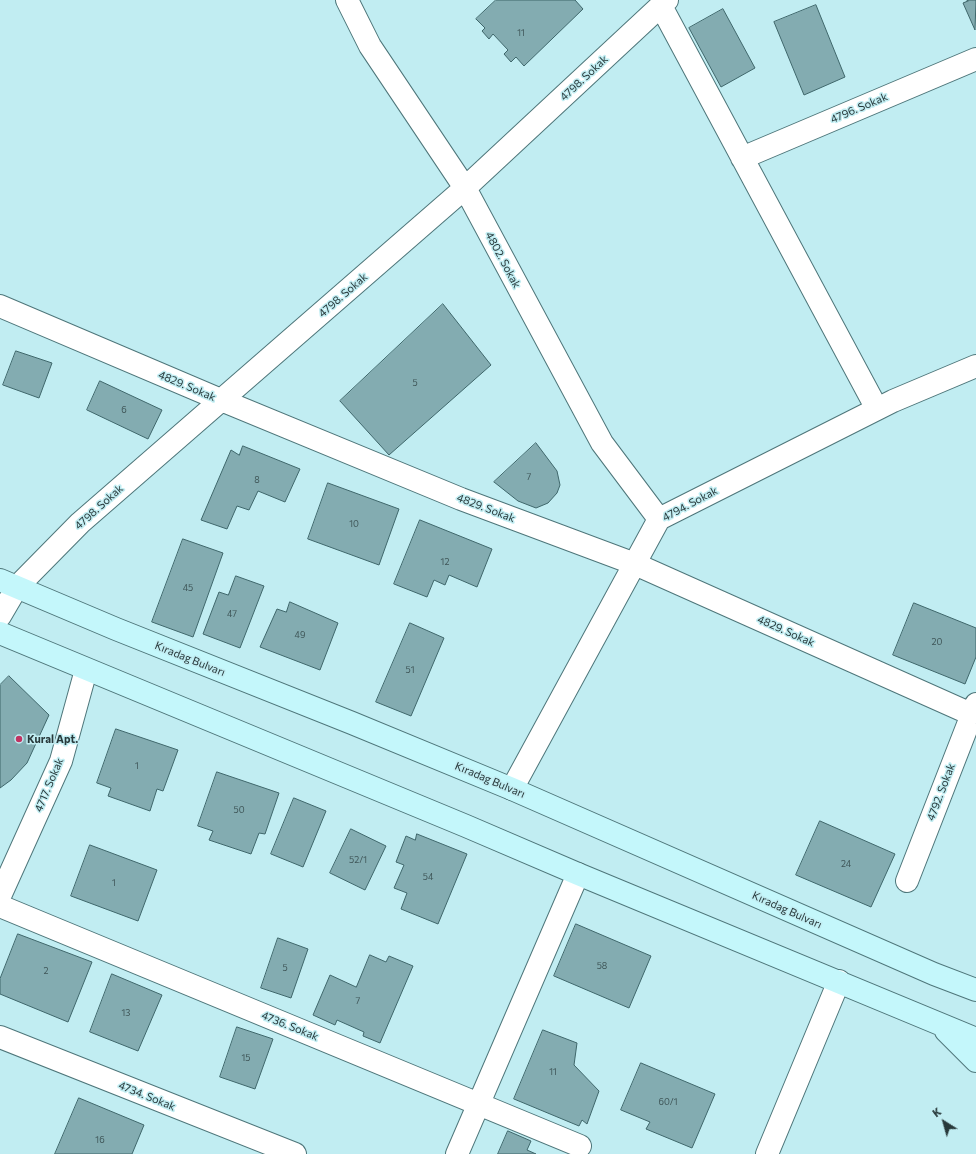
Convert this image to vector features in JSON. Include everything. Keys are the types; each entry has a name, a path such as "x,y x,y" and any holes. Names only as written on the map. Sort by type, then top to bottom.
{"main road":[{"name":"Kıradag Bulvarı","path":"8,584 512,789 934,974 976,990"},
{"path":"0,634 466,826 976,1039"},
{"path":"938,1023 976,1061"}],"street":[{"name":"4802. Sokak","path":"347,0 370,46 465,188 602,443 659,519"},
{"name":"4798. Sokak","path":"0,616 8,584 465,188 664,3"},
{"path":"664,3 742,158 877,409"},
{"name":"4796. Sokak","path":"742,158 976,59"},
{"name":"4829. Sokak","path":"0,306 221,400 461,498 635,564 974,709"},
{"name":"4794. Sokak","path":"512,789 659,519 893,401 976,366"},
{"name":"4717. Sokak","path":"0,896 61,761 86,670"},
{"name":"4792. Sokak","path":"907,881 974,709"},
{"path":"457,1154 578,874"},
{"name":"4736. Sokak","path":"0,906 580,1146"},
{"path":"767,1154 839,981"},
{"name":"4734. Sokak","path":"0,1037 294,1154"}],"building":[{"path":"496,0 575,0 583,9 524,66 516,57 511,62 504,54 508,50 493,34 489,39 482,31 485,28 476,19"},
{"path":"967,0 976,0 975,30 963,3 968,1"},
{"path":"816,5 845,77 804,95 774,22"},
{"path":"723,9 755,68 721,87 689,28"},
{"path":"443,304 491,365 389,455 340,401"},
{"path":"16,351 52,363 39,398 3,385"},
{"path":"100,381 162,410 148,439 87,410"},
{"path":"536,443 557,471 560,485 557,493 548,503 536,508 518,501 494,482"},
{"path":"243,446 300,469 285,502 258,491 249,510 237,506 227,529 201,520 231,450 239,455"},
{"path":"328,483 399,509 379,565 308,539"},
{"path":"420,520 492,549 477,587 449,575 445,585 434,580 427,597 394,584"},
{"path":"183,539 223,553 193,637 152,622"},
{"path":"236,576 264,586 240,648 203,634 219,592 228,595"},
{"path":"290,602 338,623 320,670 260,647 277,609 286,612"},
{"path":"914,603 976,628 976,657 965,684 893,655"},
{"path":"410,623 444,638 411,716 376,702"},
{"name":"Kural Apt.","path":"9,676 49,715 27,763 11,780 0,788 0,685"},
{"path":"116,729 178,750 163,791 157,789 150,811 108,796 111,788 97,783"},
{"path":"217,772 279,793 265,834 259,833 251,854 209,840 213,831 198,826"},
{"path":"294,798 326,811 303,867 271,854"},
{"path":"820,821 895,854 871,907 796,875"},
{"path":"351,829 386,846 365,890 330,873"},
{"path":"417,834 467,854 438,924 401,909 407,893 394,888 404,865 396,862 406,836 415,840"},
{"path":"90,845 157,870 138,921 71,896"},
{"path":"576,924 651,956 629,1008 554,976"},
{"path":"18,934 92,962 68,1022 0,994 0,979"},
{"path":"278,938 308,949 291,998 261,988"},
{"path":"370,955 386,962 389,956 413,966 380,1043 363,1036 364,1032 337,1020 335,1025 313,1015 330,975 356,987"},
{"path":"112,974 162,995 138,1051 90,1032"},
{"path":"237,1027 273,1039 255,1089 220,1077"},
{"path":"543,1030 577,1043 574,1065 599,1091 587,1124 582,1120 579,1126 514,1099"},
{"path":"641,1063 715,1094 692,1148 646,1129 650,1122 621,1110"},
{"path":"79,1098 144,1125 132,1154 55,1154"},
{"path":"508,1131 531,1141 527,1150 536,1154 498,1154"}],"place":[{"name":"Kural Apt.","path":"19,739"}]}
